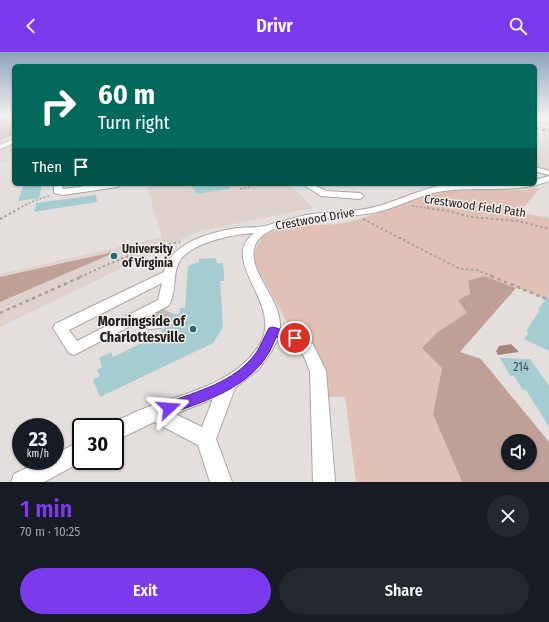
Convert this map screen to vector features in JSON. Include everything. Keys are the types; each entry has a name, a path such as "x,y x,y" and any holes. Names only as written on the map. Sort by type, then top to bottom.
{"street":[{"path":"0,147 12,142"},
{"path":"537,170 549,173"},
{"name":"Crestwood Drive","path":"537,182 549,178"},
{"path":"59,188 88,186"},
{"path":"310,186 324,194 360,196"},
{"name":"Crestwood Drive","path":"124,428 155,413 211,393 228,385 246,372 259,358 268,345 273,331 271,307 251,269 247,254 249,244 255,236 266,229 292,221 376,209 428,191 463,186"},
{"path":"168,275 60,328 74,348 135,317 149,324 156,324 163,312 166,299 168,275 172,261 178,254 229,233 266,229"},
{"path":"273,331 295,338 313,354 318,371 324,482"},
{"path":"222,482 206,439 228,385"},
{"path":"155,413 206,439"},
{"path":"22,482 72,456"}],"path":[{"path":"240,189 251,187"},
{"path":"0,219 59,188"},
{"name":"Crestwood Field Path","path":"398,202 413,206 449,211 470,217 518,221 549,229"},
{"path":"352,213 460,269 477,270 549,300"},
{"path":"0,313 136,252 157,245 187,241"}],"shaded area":[{"path":"0,137 12,137 12,161 0,162"},
{"path":"0,137 8,137 0,141"},
{"path":"537,137 549,137 549,170 537,167"},
{"name":"University of Virginia","path":"147,186 292,186 313,208 199,231 0,327 0,274 162,237"},
{"path":"474,188 522,190 540,188 520,212 549,218 549,294 547,299 484,276 468,282 470,294 467,313 439,331 442,367 433,414 462,482 356,482 345,397 328,397 326,372 311,344 289,326 253,260 257,248 260,241 266,235 279,229 348,222 426,197"},
{"path":"118,251 0,302 0,277"},
{"path":"484,276 516,288 460,352 481,359 549,442 549,482 462,482 433,414 442,368 422,348 439,331 467,313 458,300 470,294 468,281"},
{"path":"511,344 519,352 498,355 496,351 499,346"}],"building":[{"path":"23,186 42,186 39,198 18,201"},
{"path":"191,186 229,186 229,189 197,194"},
{"path":"96,195 97,202 34,212 36,203"},
{"name":"Morningside of Charlottesville","path":"216,258 217,263 223,263 224,281 220,281 223,327 213,343 100,397 93,380 100,376 97,370 102,367 99,358 111,352 113,357 162,333 161,330 171,325 166,323 167,320 164,316 155,316 163,310 179,315 180,308 185,308 188,266 199,262 199,259"},
{"path":"549,296 549,351 524,339 529,332 526,331 540,310 538,309"},
{"path":"500,358 530,359 549,386 549,427 526,390 523,390 514,376 510,376"}],"tunnel":[{"path":"159,321 167,311"}],"place":[{"name":"University of Virginia","path":"114,256"},
{"name":"Morningside of Charlottesville","path":"193,329"}],"route":[{"path":"169,408 211,393 228,385 246,372 259,358 268,345 273,331 295,338"}]}
